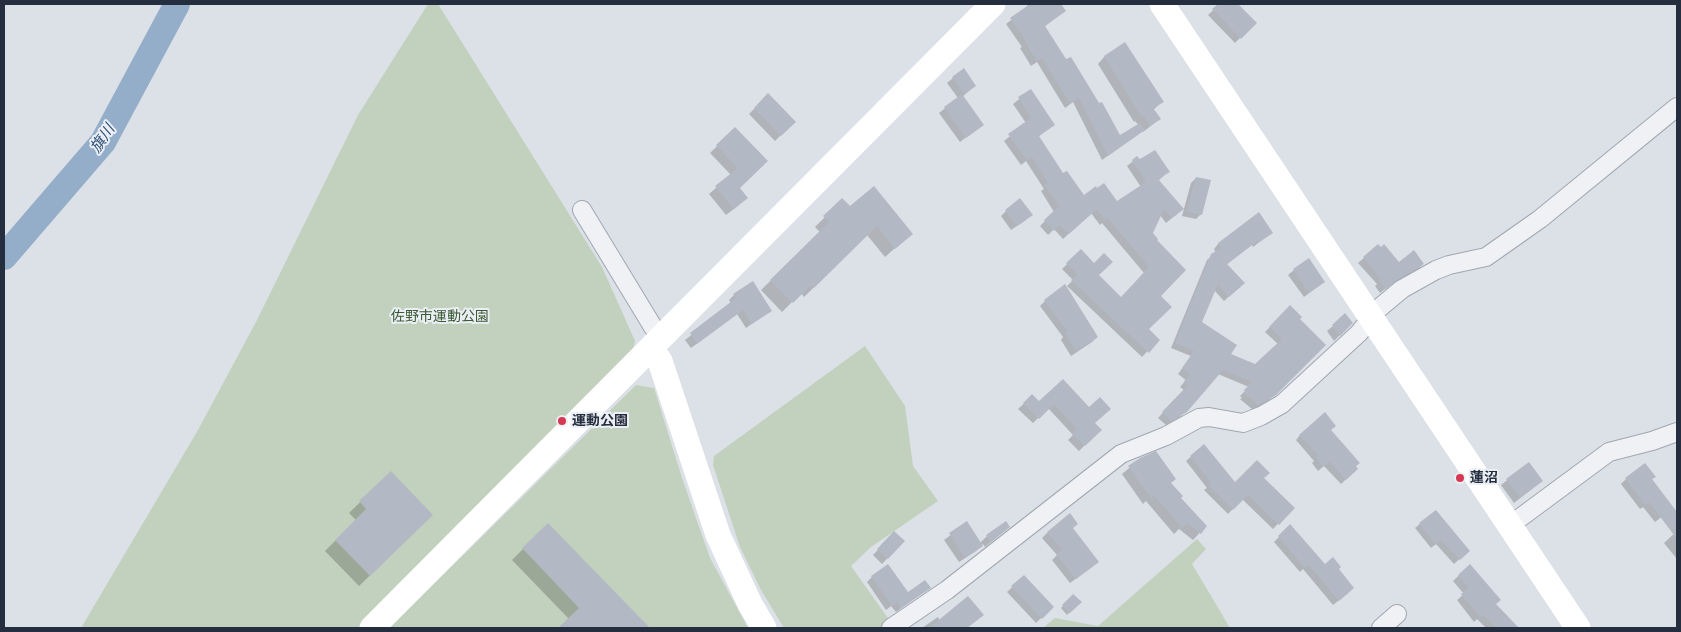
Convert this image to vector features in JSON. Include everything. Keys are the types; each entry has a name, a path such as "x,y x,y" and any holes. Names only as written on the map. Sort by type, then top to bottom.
{"street":[{"path":"372,628 993,4"},
{"path":"1162,4 1578,628"},
{"path":"891,628 947,590 1121,454 1166,436 1199,418 1209,417 1243,423 1261,416 1282,404 1359,333 1378,310 1402,290 1450,265 1486,257 1540,220 1677,107"},
{"path":"582,210 656,344 718,536 750,604 764,628"},
{"path":"1509,526 1609,452 1652,441 1677,432"},
{"path":"1381,628 1396,614"}],"green space":[{"name":"佐野市運動公園","path":"428,4 438,4 602,267 635,341 632,355 360,628 81,628 198,430 256,322 358,115"},
{"path":"865,346 905,406 913,466 938,501 871,547 851,566 895,628 784,628 761,590 740,547 713,465 714,456"},
{"path":"636,385 654,388 682,478 710,558 748,628 389,628"},
{"path":"1197,539 1206,549 1192,564 1230,628 1043,628 1055,618 1098,626"}],"building":[{"path":"1030,4 1061,4 1066,11 1045,26 1066,59 1071,57 1099,103 1102,102 1120,135 1140,123 1145,130 1108,156 1079,98 1070,103 1042,58 1037,61 1010,18"},
{"path":"1218,4 1238,4 1257,23 1241,39 1212,9"},
{"path":"1125,42 1164,102 1153,108 1161,119 1150,126 1143,115 1141,116 1104,56"},
{"path":"964,68 976,86 964,94 952,77"},
{"path":"1031,89 1055,125 1039,136 1063,173 1067,171 1084,195 1096,186 1097,188 1104,183 1117,201 1146,182 1132,160 1137,156 1140,159 1155,150 1170,172 1158,179 1184,209 1172,218 1164,209 1153,233 1157,240 1186,270 1161,296 1172,307 1149,329 1160,340 1149,353 1071,280 1078,275 1066,263 1081,249 1094,263 1104,253 1113,262 1099,275 1121,297 1149,267 1108,218 1105,220 1097,209 1069,234 1060,225 1054,231 1044,220 1059,206 1045,185 1048,183 1032,157 1027,160 1008,134 1031,118 1018,97"},
{"path":"768,93 796,122 781,136 754,108"},
{"path":"962,94 984,125 966,138 944,107"},
{"path":"735,127 768,161 740,188 748,198 734,209 715,186 738,168 716,145"},
{"path":"1196,177 1211,180 1202,215 1187,211"},
{"path":"874,186 913,234 895,249 877,226 814,288 811,285 793,303 770,280 829,222 823,216 842,198 850,206"},
{"path":"1020,198 1033,215 1017,226 1005,210"},
{"path":"1259,212 1273,233 1258,243 1257,241 1227,264 1245,283 1229,297 1218,284 1202,322 1237,345 1231,354 1255,364 1282,339 1269,327 1290,305 1302,317 1300,319 1326,345 1276,395 1258,405 1244,393 1244,390 1252,382 1223,370 1187,412 1171,421 1162,412 1188,385 1184,381 1190,374 1182,368 1194,351 1175,343 1211,254 1221,248 1218,243"},
{"path":"1378,244 1381,247 1384,244 1399,262 1414,250 1424,264 1386,289 1379,280 1381,279 1363,257"},
{"path":"1309,258 1325,282 1309,293 1293,269"},
{"path":"753,281 772,311 752,324 743,310 697,344 690,333 736,298 733,294"},
{"path":"1065,284 1098,337 1076,351 1065,333 1068,332 1044,300"},
{"path":"1345,313 1353,323 1340,336 1332,325"},
{"path":"1063,379 1089,407 1100,397 1111,409 1095,423 1102,430 1085,446 1072,434 1077,429 1054,404 1039,419 1023,403 1032,394 1039,401"},
{"path":"1325,412 1336,426 1331,430 1360,463 1356,466 1358,469 1346,480 1330,462 1323,467 1316,457 1318,455 1299,435"},
{"path":"1204,444 1235,482 1257,460 1270,473 1264,478 1295,508 1279,525 1248,495 1233,510 1208,485 1211,482 1190,456"},
{"path":"1156,451 1176,479 1171,483 1183,496 1181,498 1207,526 1201,534 1187,523 1182,528 1154,495 1151,498 1128,466"},
{"path":"1529,462 1543,481 1520,498 1506,479"},
{"path":"1645,463 1656,477 1652,479 1677,512 1677,539 1649,502 1645,505 1625,478"},
{"path":"391,471 433,515 370,576 335,540 366,509 359,501"},
{"path":"1436,510 1470,551 1460,560 1441,540 1436,545 1419,523"},
{"path":"1070,513 1078,524 1073,528 1099,562 1076,579 1056,554 1062,550 1047,532"},
{"path":"967,521 983,546 965,558 949,533"},
{"path":"1006,521 1010,527 991,542 986,535"},
{"path":"548,523 650,628 558,628 579,608 522,548"},
{"path":"1290,524 1325,564 1333,557 1341,567 1339,569 1354,588 1339,601 1309,565 1305,568 1278,536"},
{"path":"894,531 905,541 888,559 877,549"},
{"path":"888,564 908,592 925,580 931,588 901,608 897,602 892,606 871,576"},
{"path":"1470,564 1501,600 1496,604 1519,628 1496,628 1483,615 1480,617 1461,594 1469,588 1458,575"},
{"path":"1024,575 1054,607 1042,619 1011,586"},
{"path":"1073,594 1082,602 1070,613 1062,605"},
{"path":"968,596 984,615 967,628 929,628"}],"waterway":[{"name":"旗川","path":"4,257 103,142 177,4"}],"place":[{"name":"運動公園","path":"562,421"},
{"name":"蓮沼","path":"1460,478"}]}
